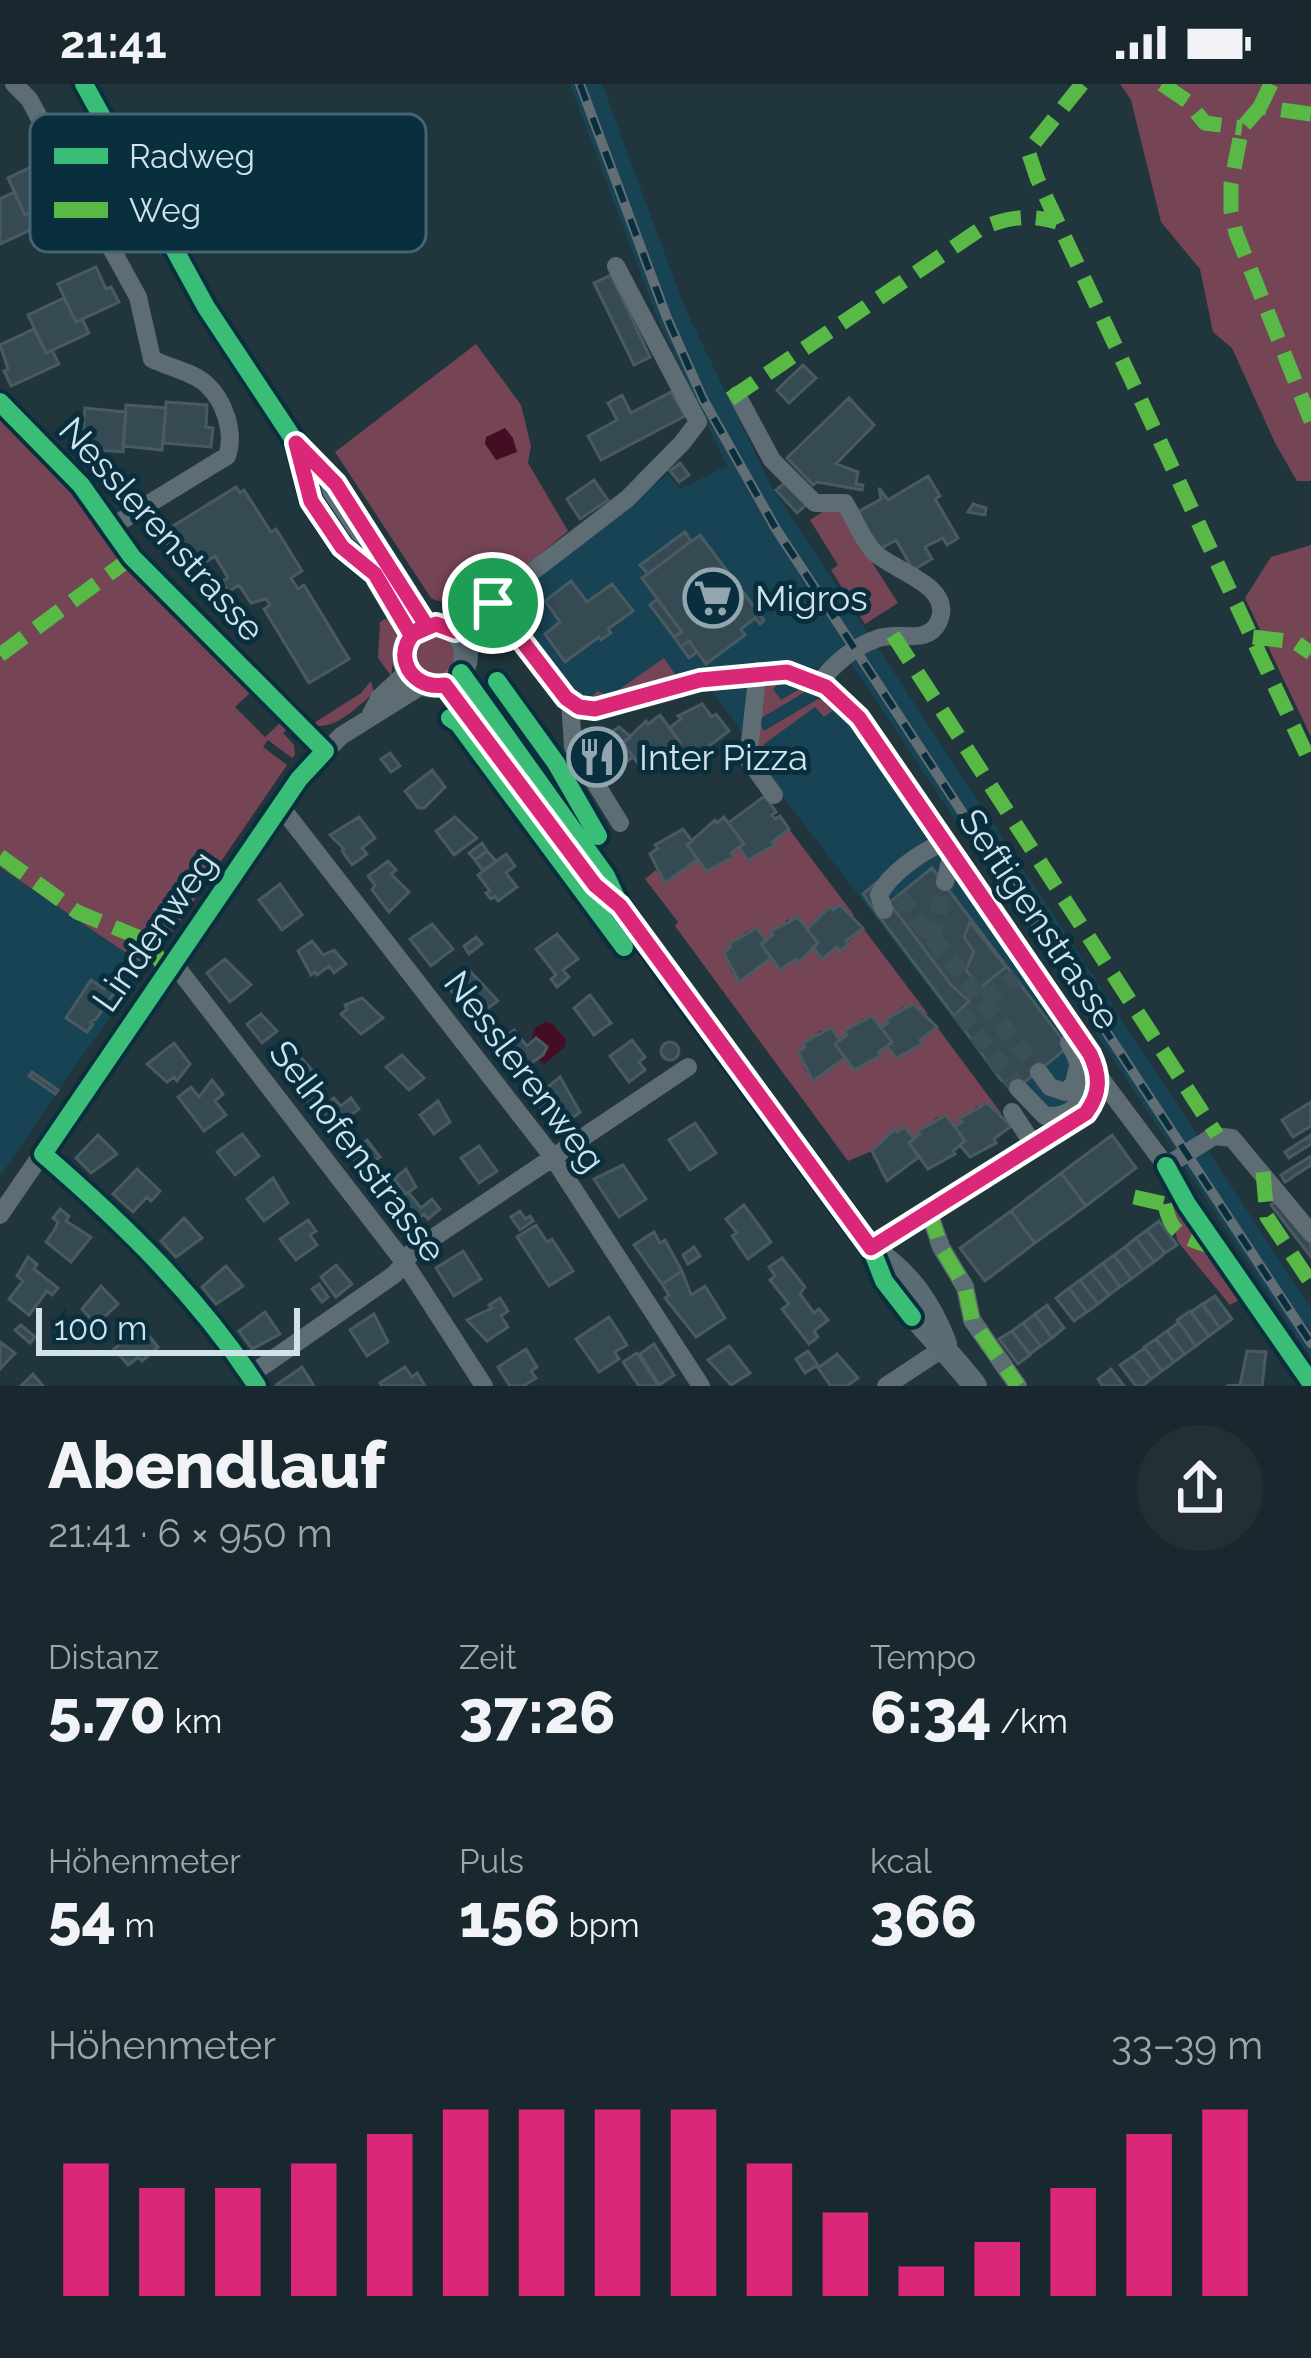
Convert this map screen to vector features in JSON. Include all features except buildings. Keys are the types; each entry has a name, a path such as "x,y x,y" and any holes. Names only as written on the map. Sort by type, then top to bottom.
{"main road":[{"path":"84,84 100,114"},
{"path":"176,252 375,574 419,630"},
{"path":"296,443 336,484 419,630"},
{"path":"434,679 465,664 460,638 436,624 419,630 404,653 434,679 606,876 620,906 871,1248 884,1281 975,1386"}],"street":[{"path":"14,84 38,114"},
{"path":"111,526 227,456 232,441 230,425 206,385 152,359 138,297 113,252"},
{"path":"460,638 498,611 538,565 627,500 698,422 616,266"},
{"path":"498,611 570,701 595,709 700,680 758,671 787,672 820,683 828,670 871,641 932,631 940,618 940,603 931,589 872,550 845,503 815,503 772,460 737,394"},
{"name":"Nesslerenstrasse","path":"0,402 81,485 132,557 325,751"},
{"path":"758,671 748,759 774,795"},
{"name":"Lindenweg","path":"0,1214 172,962 325,751 371,713 380,697 434,679"},
{"name":"Seftigenstrasse","path":"820,683 859,718 1030,978 1090,1054 1098,1075 1091,1107 1041,1144 871,1248"},
{"path":"570,701 573,747 620,823"},
{"path":"732,773 748,759"},
{"name":"Nesslerenweg","path":"281,807 552,1156 701,1386"},
{"path":"945,882 948,848"},
{"path":"890,896 948,848"},
{"name":"Selhofenstrasse","path":"172,962 404,1262 484,1386"},
{"path":"1030,978 1084,1076 1075,1106 1062,1115 1041,1114 1016,1101 1041,1144"},
{"path":"1039,1072 1054,1089 1069,1090 1076,1079 1078,1059"},
{"path":"43,1154 125,1225 194,1299 253,1381 395,1274 412,1252 688,1067"},
{"path":"1098,1075 1166,1166 1214,1136 1232,1138 1311,1233"},
{"path":"928,1209 941,1247 964,1287 972,1320 1018,1386"},
{"path":"886,1386 945,1347"}],"shaded area":[{"path":"570,84 602,84 685,308 769,482 1311,1308 1311,1358 843,651 820,668 738,666 606,700 585,700 572,693 507,609 544,569 668,474 680,489 727,466 658,320"},
{"path":"1120,84 1311,84 1311,481 1297,481 1232,348 1213,332 1200,269 1161,222 1131,100"},
{"path":"476,344 521,405 531,446 528,463 568,531 483,602 449,603 431,598 335,452"},
{"path":"0,412 78,494 129,568 251,692 235,707 265,737 280,723 291,726 283,733 294,745 295,755 292,758 268,740 263,747 287,765 148,968 0,867"},
{"path":"505,428 517,452 496,460 485,444 486,437"},
{"path":"835,504 898,603 865,624 831,570 838,565 810,520"},
{"path":"1311,545 1311,737 1245,598 1271,557"},
{"path":"391,616 398,627 391,676 378,658 380,622"},
{"path":"435,632 451,639 458,655 451,671 435,678 419,671 412,655 419,639"},
{"path":"664,658 675,674 673,680 605,700 591,698 597,691 610,696"},
{"path":"786,680 819,692 841,709 1088,1061 1091,1072 1051,1129 1041,1125 1017,1093 1001,1081 751,755 737,725 708,686"},
{"path":"371,681 374,693 345,717 329,725 311,725 361,693"},
{"path":"780,682 773,689 781,700 803,687 810,689 758,720 764,731 818,699 827,700 835,709 824,717 815,707 764,744 764,758 774,771 766,777 751,757 764,684"},
{"path":"789,829 854,915 849,918 840,905 830,907 807,929 799,917 788,919 766,941 757,929 747,931 730,944 734,966 730,970 740,982 771,958 781,970 796,959 799,962 813,947 822,958 837,947 840,950 863,928 928,1014 923,1017 903,1007 881,1028 872,1016 840,1040 831,1028 821,1030 798,1052 808,1065 804,1069 814,1081 845,1058 872,1061 887,1046 896,1058 922,1044 920,1040 937,1027 1001,1113 997,1117 977,1106 955,1127 946,1115 936,1118 914,1139 895,1129 872,1151 848,1161 645,879 656,870 666,883 698,859 707,871 733,857 731,853 739,847 748,859 774,846 772,842"},
{"path":"0,867 148,968 0,1176"},
{"path":"546,1022 566,1040 565,1047 544,1064 536,1058 546,1052 545,1042 536,1038 530,1044 535,1028"},
{"path":"1177,1196 1244,1297 1230,1305 1178,1242 1168,1205"}],"tunnel":[{"path":"932,940 945,882"},
{"path":"899,896 1039,1072"},
{"path":"983,998 1017,978"},
{"path":"960,1012 1018,1088"}],"railway":[{"path":"580,84 667,318 703,399 776,529 1311,1343"}],"marked path":[{"path":"1082,84 1028,151 1037,178 1311,764"},
{"path":"1162,84 1187,101 1205,123 1242,128"},
{"path":"1260,107 1271,84"},
{"path":"1311,114 1260,107 1242,128 1231,184 1236,233 1311,421"},
{"path":"730,399 982,228 1019,218 1057,222"},
{"path":"0,655 132,557"},
{"path":"893,635 1217,1135"},
{"path":"1253,637 1295,642 1311,653"},
{"path":"0,856 77,912 140,938 156,953 165,971"},
{"path":"1263,1172 1267,1217 1311,1283"},
{"path":"1134,1197 1165,1204 1172,1196"},
{"path":"1165,1204 1176,1230 1214,1248"},
{"path":"928,1209 941,1247 965,1287 972,1320 1018,1386"}],"cycle path":[{"path":"84,84 100,114"},
{"path":"176,252 206,307 296,443 311,501 342,547 375,574"},
{"path":"0,402 81,485 132,557 325,751 299,779 43,1154 158,1262 257,1386"},
{"path":"461,673 606,876 620,906 673,982 871,1248 884,1281 912,1317"},
{"path":"497,681 556,763 598,836"},
{"path":"450,718 624,947"},
{"path":"1166,1166 1187,1204 1311,1383"}],"place":[{"name":"Migros","path":"713,598"},
{"name":"Inter Pizza","path":"597,757"}],"route":[{"path":"493,603 455,631 436,624 411,635 375,574 342,547 311,501 296,443 336,484 426,625 411,635 406,643 408,671 424,684 445,685 595,885 620,906 871,1248 1086,1113 1098,1084 1090,1054 859,718 838,697 801,674 758,671 700,680 602,708 579,707 566,698 493,603"}]}
